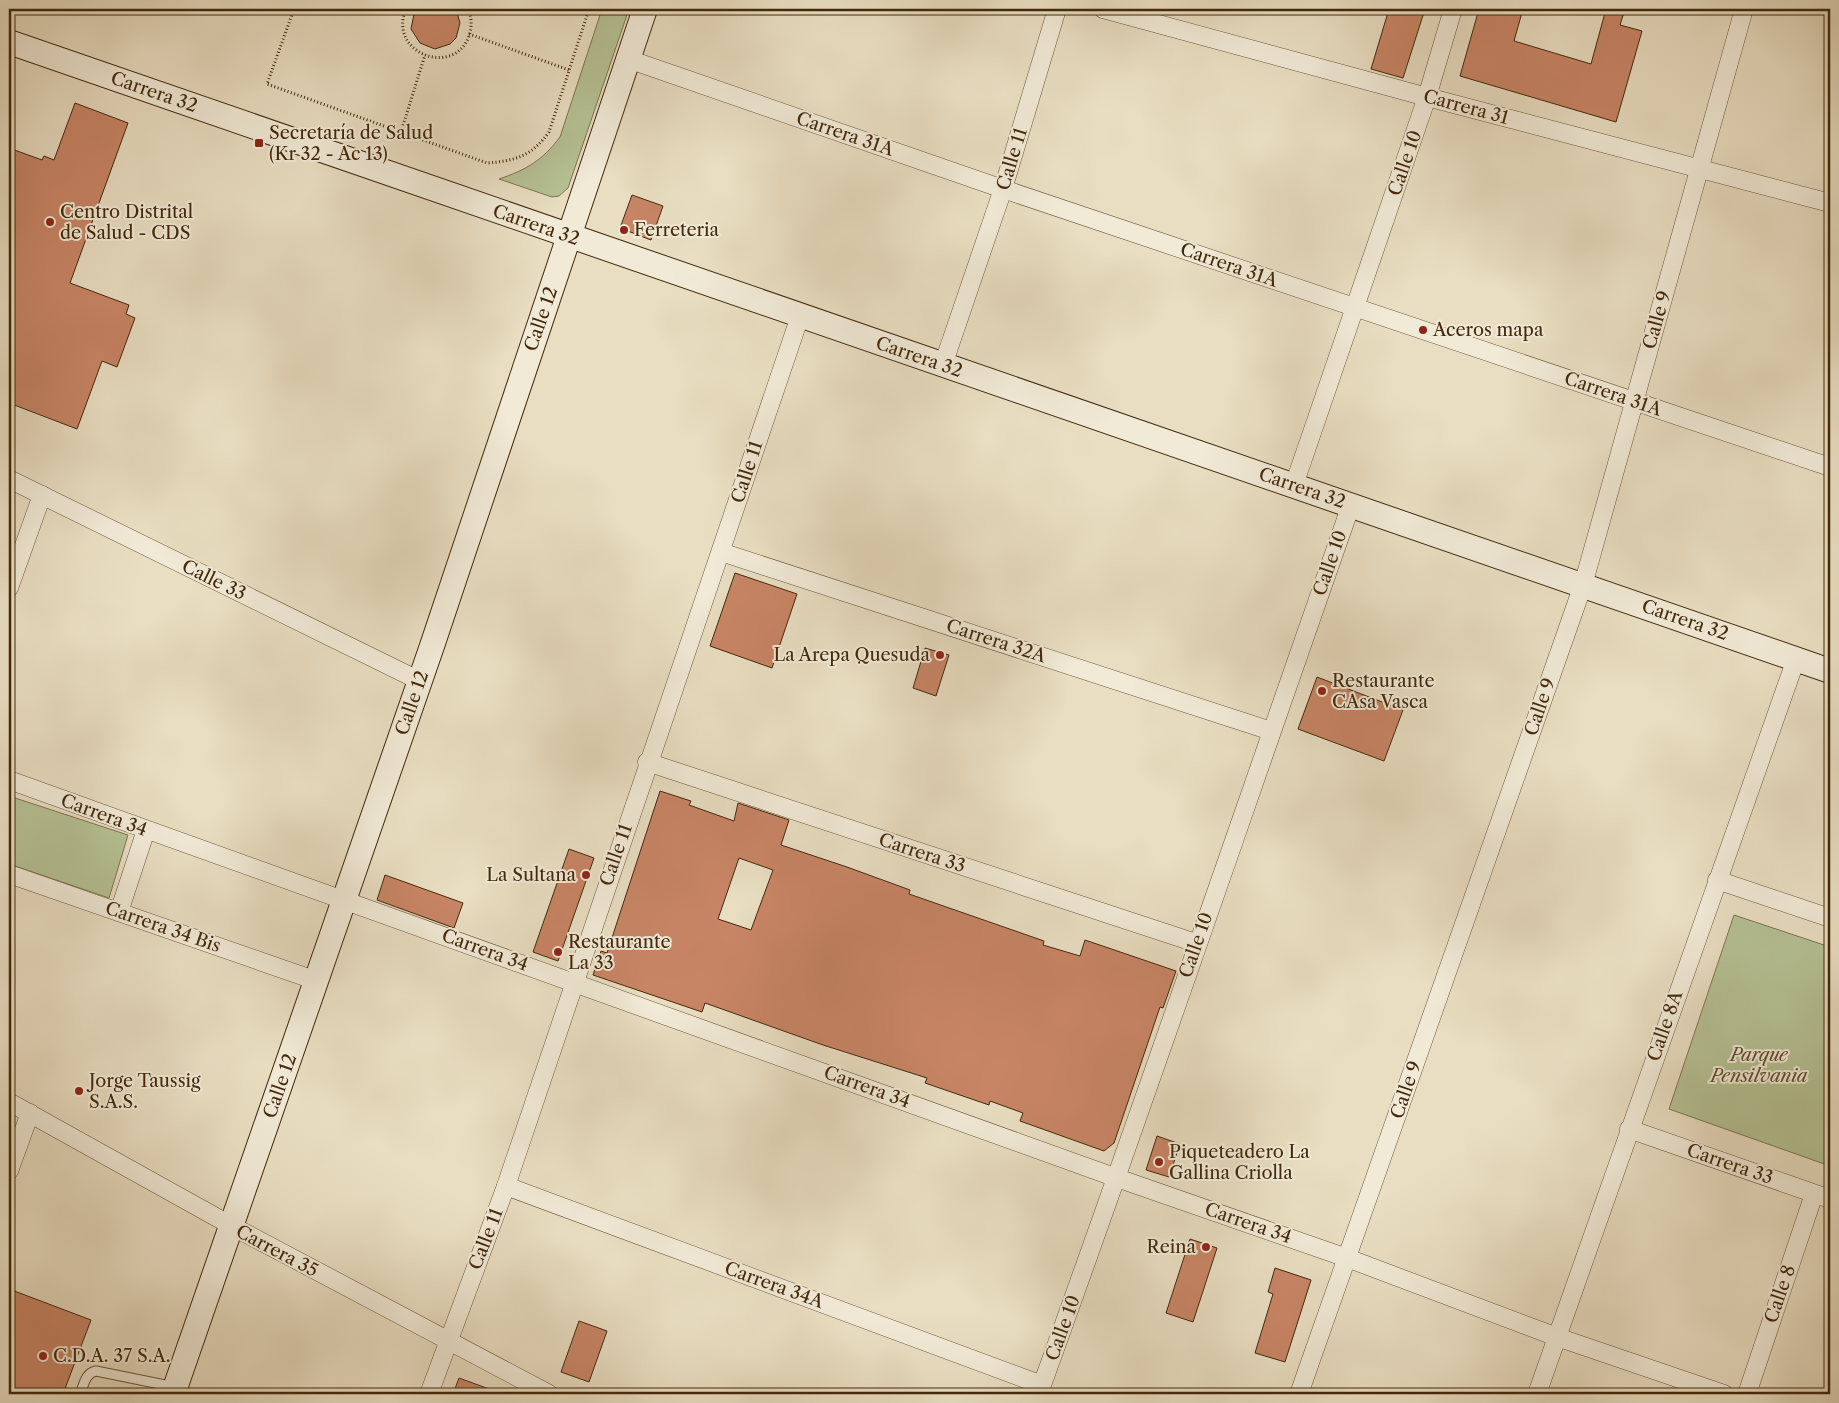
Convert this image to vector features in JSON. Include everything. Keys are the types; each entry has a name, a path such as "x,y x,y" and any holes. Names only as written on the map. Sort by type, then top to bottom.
{"street":[{"name":"Calle 12","path":"174,1391 420,681 645,9"},
{"name":"Calle 11","path":"943,365 1003,188 1057,9"},
{"name":"Carrera 31","path":"1103,9 1427,97 1830,202"},
{"name":"Calle 10","path":"1294,485 1427,97 1453,9"},
{"name":"Calle 9","path":"1299,1394 1583,585 1744,9"},
{"name":"Carrera 32","path":"9,42 1830,671"},
{"name":"Carrera 31A","path":"628,59 1003,188 1830,467"},
{"name":"Calle 11","path":"430,1394 447,1342 506,1186 647,762 721,552 800,316"},
{"name":"Calle 33","path":"9,479 420,681"},
{"path":"9,588 42,495"},
{"name":"Calle 10","path":"1042,1385 1117,1178 1196,944 1351,505"},
{"name":"Carrera 32A","path":"721,552 1271,731"},
{"name":"Calle 8A","path":"1537,1394 1796,659"},
{"name":"Carrera 33","path":"647,762 1196,944"},
{"name":"Carrera 34","path":"9,780 1117,1178 1347,1258 1557,1337 1724,1394"},
{"path":"119,912 146,830"},
{"name":"Carrera 34 Bis","path":"9,874 317,981"},
{"path":"1717,880 1830,918"},
{"name":"Carrera 35","path":"9,1102 232,1226 447,1342 549,1394"},
{"path":"9,1171 30,1113"},
{"name":"Carrera 33","path":"1629,1129 1822,1197"},
{"name":"Carrera 34A","path":"506,1186 1042,1385"},
{"name":"Calle 8","path":"1747,1394 1822,1197"}],"lane":[{"path":"80,1394 86,1378 91,1372 96,1371 174,1391"}],"path":[{"path":"294,9 267,84 487,163 505,162 522,156 539,146 549,132 589,9"},
{"path":"398,9 405,10 402,26 411,46 424,55 441,58 461,48 469,34 471,27 468,9"},
{"path":"469,34 569,70"},
{"path":"400,132 424,55"}],"green space":[{"path":"602,9 629,9 568,188 559,196 552,197 499,179 518,172 533,163 547,152 560,137"},
{"path":"9,796 128,835 109,898 9,864"},
{"name":"Parque Pensilvania","path":"1734,915 1830,947 1830,1166 1669,1109"}],"building":[{"path":"415,9 456,9 460,23 456,38 450,44 435,49 420,43 411,29"},
{"path":"1389,9 1425,9 1403,78 1371,69"},
{"path":"1479,9 1523,9 1514,41 1591,64 1606,9 1625,9 1620,25 1642,31 1616,122 1460,76"},
{"name":"Centro Distrital de Salud - CDS","path":"75,103 128,123 70,283 129,305 126,314 135,318 117,367 102,361 77,429 9,403 9,148 42,160 44,156 54,160"},
{"path":"632,195 663,206 651,240 620,228"},
{"path":"735,573 797,594 772,668 710,646"},
{"path":"925,648 949,655 936,696 913,688"},
{"path":"1317,677 1403,710 1384,761 1298,729"},
{"path":"660,791 691,801 689,805 734,821 738,803 789,820 781,845 910,890 909,894 1044,941 1043,945 1080,956 1085,940 1176,971 1163,1008 1160,1007 1114,1143 1104,1151 1020,1121 1023,1113 990,1101 989,1105 925,1083 927,1078 823,1045 705,1003 702,1012 593,975 601,951 607,953","holes":["739,858 773,870 751,930 718,919"]},
{"path":"569,849 594,858 558,961 533,952"},
{"path":"385,875 463,903 454,928 377,900"},
{"path":"1157,1136 1180,1144 1169,1177 1146,1170"},
{"path":"1190,1239 1217,1248 1193,1322 1166,1313"},
{"path":"1275,1268 1311,1280 1285,1362 1255,1353 1273,1294 1268,1292"},
{"name":"C.D.A. 37 S.A.","path":"9,1289 91,1320 63,1394 15,1394 9,1392"},
{"path":"579,1321 607,1331 589,1382 561,1372"},
{"path":"459,1378 500,1393 500,1394 453,1394"}],"place":[{"name":"Secretaría de Salud (Kr 32 - Ac 13)","path":"259,143"},
{"name":"Centro Distrital de Salud - CDS","path":"50,222"},
{"name":"Ferreteria","path":"624,230"},
{"name":"Aceros mapa","path":"1423,330"},
{"name":"La Arepa Quesuda","path":"940,655"},
{"name":"Restaurante CAsa Vasca","path":"1322,691"},
{"name":"La Sultana","path":"586,875"},
{"name":"Restaurante La 33","path":"558,952"},
{"name":"Jorge Taussig S.A.S.","path":"79,1091"},
{"name":"Piqueteadero La Gallina Criolla","path":"1159,1162"},
{"name":"Reina","path":"1206,1247"},
{"name":"C.D.A. 37 S.A.","path":"43,1356"}]}
